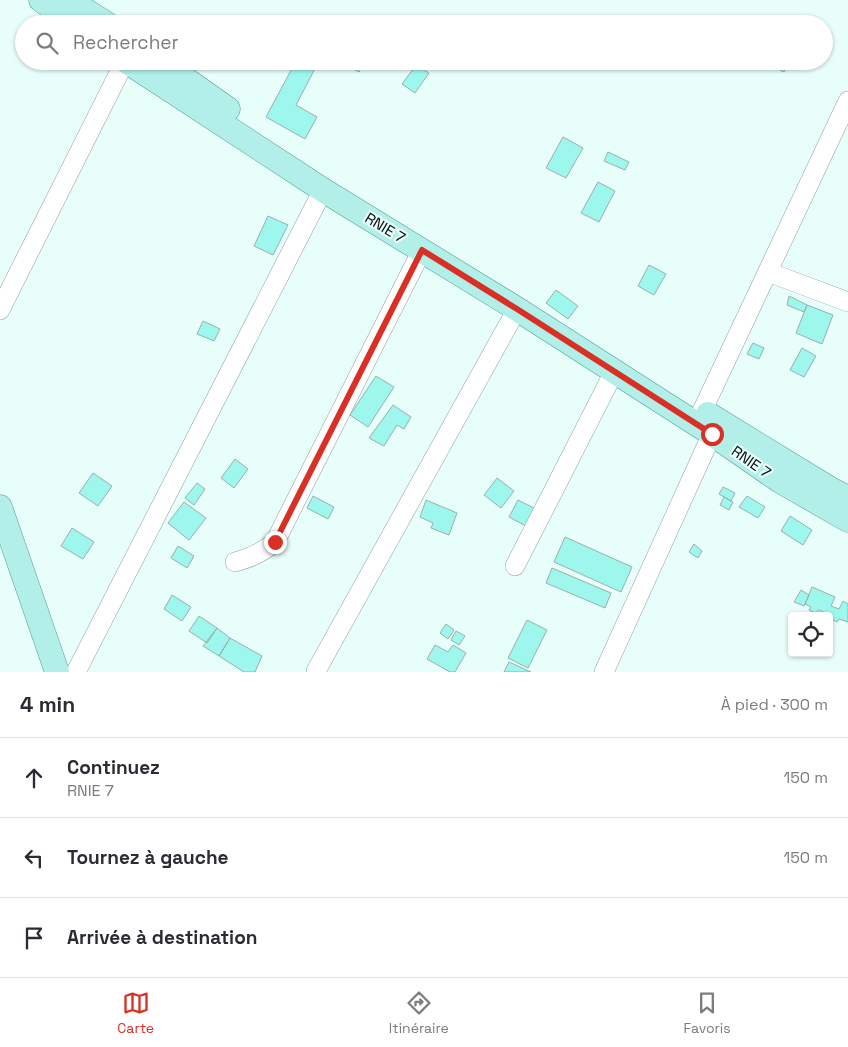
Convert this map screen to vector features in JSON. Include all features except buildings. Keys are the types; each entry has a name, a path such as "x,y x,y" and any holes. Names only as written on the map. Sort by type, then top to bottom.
{"main road":[{"path":"41,0 62,15"},
{"path":"69,0 93,15"},
{"name":"RNIE 7","path":"140,70 323,190 517,309 614,372 703,423 848,498"},
{"name":"RNIE 7","path":"173,70 703,423 780,482 848,520"},
{"path":"0,507 57,672"}],"street":[{"path":"0,310 121,70"},
{"path":"604,672 703,423 768,272 848,102"},
{"path":"76,672 323,190"},
{"path":"235,562 248,559 264,551 275,542 422,250"},
{"path":"768,272 848,302"},
{"path":"316,671 517,309"},
{"path":"515,566 614,372"}],"route":[{"path":"275,542 422,250 712,434"}]}
